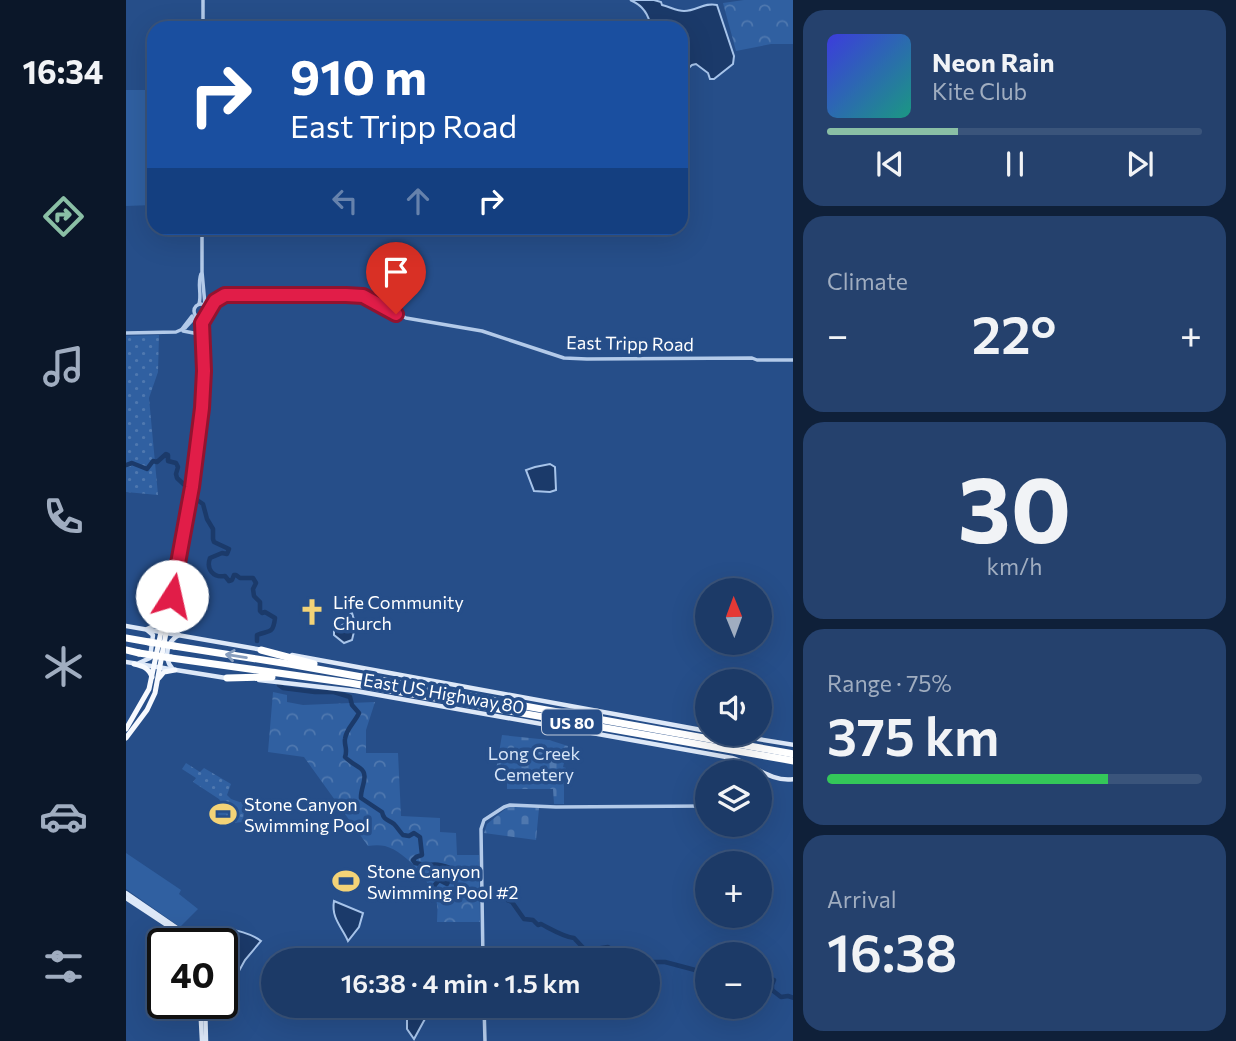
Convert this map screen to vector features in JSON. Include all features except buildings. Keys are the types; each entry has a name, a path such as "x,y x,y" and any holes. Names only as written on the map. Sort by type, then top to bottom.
{"highway":[{"name":"US 80","path":"126,638 289,664 351,679"},
{"name":"US 80","path":"126,650 171,658 351,679 793,754"},
{"path":"261,650 338,670 351,679"},
{"path":"227,678 269,676 351,679"}],"main road":[{"path":"134,664 150,658 153,635 146,629 166,617 178,635 169,642 167,658 170,667 175,670"},
{"name":"East US Highway 80","path":"126,626 695,729"},
{"path":"157,684 163,632"},
{"name":"East US Highway 80","path":"126,662 227,678 356,691 737,760"},
{"path":"134,664 145,667 152,677"},
{"path":"126,738 157,667"},
{"path":"129,728 147,710 160,677 164,672 175,670"},
{"path":"766,746 793,754"},
{"name":"East US Highway 80","path":"772,776 793,779"},
{"path":"126,893 177,928"},
{"path":"126,898 170,928"},
{"path":"203,1019 204,1041"}],"street":[{"path":"203,21 204,0"},
{"path":"202,235 203,294 208,312"},
{"path":"126,333 170,333 188,327 196,315 200,298 199,278 202,272"},
{"name":"East Tripp Road","path":"203,294 209,297 325,294 363,296 406,318 482,331 568,358 793,360"},
{"path":"163,632 199,427 202,325 215,301 225,295"},
{"path":"198,305 205,305 216,296"},
{"path":"196,315 205,318"},
{"path":"196,315 202,357"},
{"path":"181,330 200,334"},
{"path":"179,544 189,504 191,477"},
{"path":"483,948 481,829 484,820 506,806 695,806"},
{"path":"484,1018 485,1041"}],"green space":[{"path":"793,0 793,44 771,44 736,51 723,3"},
{"path":"126,90 147,90 147,205 126,206"},
{"path":"159,335 158,372 149,398 158,495 126,492 126,336"},
{"path":"273,692 287,695 287,702 303,705 375,702 366,730 366,753 398,753 401,816 440,818 440,832 456,833 457,855 479,855 480,922 437,922 434,896 410,861 385,846 368,846 304,757 268,752"},
{"name":"Long Creek Cemetery","path":"502,735 549,740 568,746 563,767 566,768 564,804 554,804 553,789 507,789 507,771 496,770"},
{"path":"186,763 200,772 204,768 231,784 227,795 245,804 243,822 214,825 210,817 225,808 219,799 193,782 196,778 182,769"},
{"name":"Long Creek Cemetery","path":"509,806 539,808 536,840 484,833 487,824"},
{"path":"126,853 181,890 179,894 198,909 180,927 126,889"}],"shaded area":[{"path":"630,0 654,0 684,11 717,5 734,56 733,64 714,79 710,79 708,73 696,64 688,69 688,21 650,21 645,11"},
{"path":"550,464 555,467 556,490 534,491 526,470"},
{"path":"352,613 353,637 344,643 334,635 334,629 344,624"},
{"path":"334,901 363,913 359,927 348,941 336,917"},
{"path":"238,931 261,941 238,973"},
{"path":"407,1018 425,1018 414,1039 407,1029"}],"waterway":[{"path":"126,465 132,463 147,469 153,461 157,462 166,454 168,461 176,463 177,478 192,492 194,498 203,504 213,529 214,542 229,549 227,554 222,553 210,558 209,566 212,572 217,576 225,576 229,581 234,575 253,578 256,583 254,596 260,602 260,611 275,618 272,630 257,635 257,641"},
{"path":"279,685 283,688 334,692 350,697 352,705 359,713 346,735 345,757 363,771 361,798 382,812 403,835 414,833 420,837 422,855 413,860 415,863 425,868 433,865 450,868 447,884 439,880 434,886 442,898 451,901 458,894 492,894 512,902 524,919 533,920 538,925 574,938 583,948"},
{"path":"602,948 609,948"},
{"path":"660,962 695,970"},
{"path":"772,980 772,985"},
{"path":"772,990 781,997 793,998"}],"place":[{"name":"Life Community Church","path":"312,612"},
{"name":"Stone Canyon Swimming Pool","path":"223,814"},
{"name":"Stone Canyon Swimming Pool #2","path":"346,881"}],"route":[{"path":"172,596 198,450 204,371 202,323 215,301 225,295 363,296 396,314"}]}
